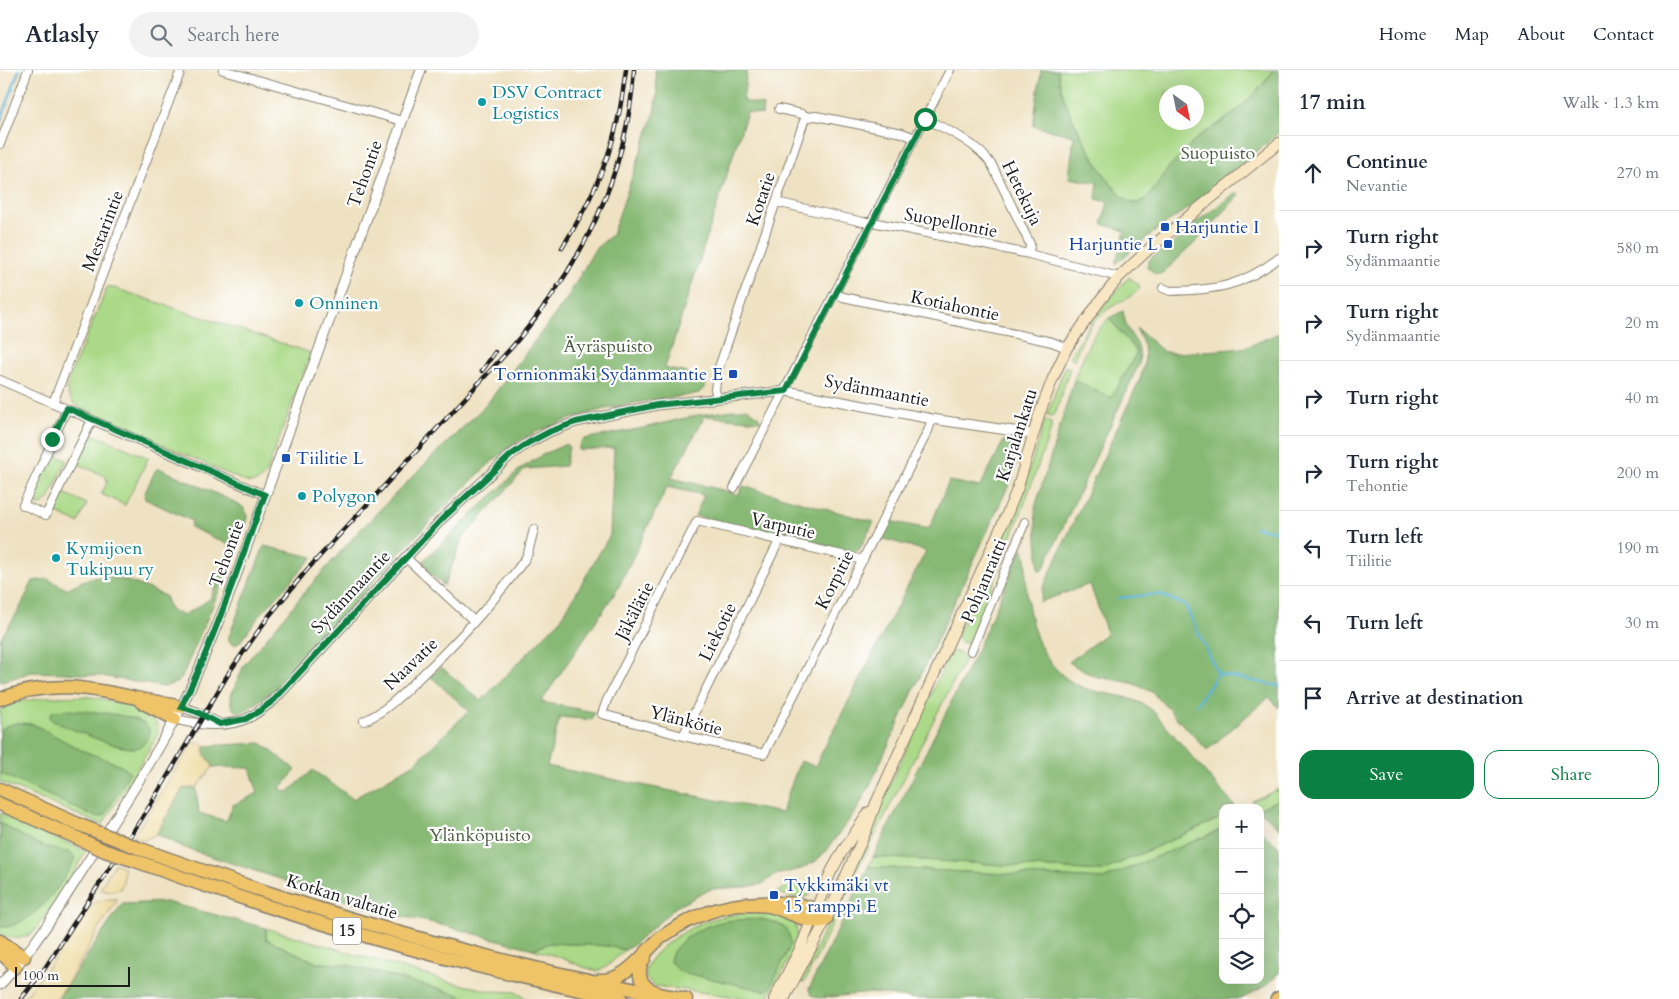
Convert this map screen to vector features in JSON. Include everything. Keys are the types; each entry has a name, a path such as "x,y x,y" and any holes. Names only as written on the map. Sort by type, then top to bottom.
{"highway":[{"path":"0,699 25,690 51,687 95,689 181,707"},
{"path":"127,696 175,719"},
{"name":"Kotkan valtatie","path":"0,789 80,825 135,854 246,900 350,932 473,966 622,999"},
{"name":"Kotkan valtatie","path":"0,804 105,851 135,854 350,918 559,974 607,985 686,999"},
{"path":"559,974 600,980 614,978 626,971 672,930 698,916 723,907 759,905 813,915 822,922 826,920"},
{"path":"0,941 20,962"},
{"path":"650,948 640,965 639,975 647,988 668,996"},
{"path":"0,952 20,962"},
{"path":"566,988 592,999"}],"main road":[{"name":"Karjalankatu","path":"774,999 790,978 826,920 866,831 876,802 1018,487 1047,392 1067,348 1119,277 1150,248 1279,143"},
{"name":"Karjalankatu","path":"784,999 813,915 842,852 876,802"}],"street":[{"path":"0,144 28,70"},
{"name":"Mestarintie","path":"54,403 181,70"},
{"path":"223,70 402,121"},
{"name":"Tehontie","path":"0,985 20,962 75,883 143,774 193,684 228,598 421,70"},
{"path":"734,488 778,400 786,391 950,70"},
{"path":"779,109 808,117 816,116 902,133 915,138"},
{"name":"Kotatie","path":"717,398 715,388 718,370 802,125 808,117"},
{"name":"Hetekuja","path":"925,119 977,147 987,157 1030,244 1029,254"},
{"name":"Suopellontie","path":"776,202 864,222 872,222 1029,254 1119,277"},
{"path":"1163,288 1170,291 1220,288 1259,273 1279,258"},
{"name":"Kotiahontie","path":"836,294 1052,342 1067,348"},
{"path":"0,380 265,495"},
{"name":"Sydänmaantie","path":"175,719 198,725 220,724 246,719 258,712 274,700 442,519 511,455 528,443 551,431 576,422 657,405 786,391 932,419 1034,434"},
{"path":"67,408 23,505 46,515 92,420"},
{"name":"Korpitie","path":"764,754 928,431 932,419"},
{"name":"Varputie","path":"697,521 862,560"},
{"name":"Jäkälätie","path":"602,714 607,700 697,521"},
{"name":"Pohjanraitti","path":"971,651 1025,522"},
{"name":"Naavatie","path":"364,721 379,714 396,700 434,664 474,621 511,579 525,559 534,529"},
{"name":"Liekotie","path":"683,736 779,541"},
{"path":"405,558 474,621"},
{"path":"181,707 197,712 220,724"},
{"name":"Ylänkötie","path":"602,714 683,736 764,754"}],"green space":[{"name":"Äyräspuisto","path":"655,70 747,70 743,101 763,105 762,115 747,112 665,368 708,378 705,387 699,393 686,396 618,406 575,417 534,433 513,445 484,469 435,516 285,680 252,706 239,713 234,710 231,704 231,696 244,665 359,531 486,405 566,300 595,249 612,235 654,114 657,94"},
{"name":"Suopuisto","path":"1041,70 1058,70 1062,91 1070,113 1085,144 1117,191 1127,200 1136,203 1151,193 1171,165 1201,135 1242,106 1273,70 1279,70 1279,133 1183,212 1159,228 1115,264 1125,231 1102,224 1108,202 1096,199 1098,183 1069,178 1074,136 1033,126"},
{"path":"1058,70 1273,70 1242,106 1201,135 1171,165 1151,193 1136,203 1127,200 1117,190 1095,160 1070,113 1060,83"},
{"path":"1237,192 1239,195 1203,235 1165,271 1160,274 1154,273 1147,267 1151,258 1171,245 1187,229"},
{"path":"1129,277 1139,285 1140,288 1137,292 1111,307 1095,320 1086,332 1074,360 1069,357 1093,319"},
{"path":"108,286 311,353 266,474 262,478 255,482 246,482 72,402 67,389 69,378"},
{"path":"1123,311 1127,327 1138,347 1139,364 1043,570 1039,571 1035,508 1074,380 1111,398 1137,352 1109,318"},
{"path":"1109,318 1137,352 1111,398 1074,380 1092,339"},
{"path":"1136,328 1164,352 1178,353 1247,347 1279,333 1279,708 1269,697 1207,750 1152,692 1132,683 1098,677 1083,671 1069,662 1107,633 1090,584 1040,602 1043,588 1140,379 1145,353"},
{"path":"1065,366 1070,368 1056,412 1052,416 1047,415"},
{"name":"Ylänköpuisto","path":"747,408 757,415 761,421 705,416 671,478 738,495 743,486 874,522 859,550 854,552 695,516 704,495 667,487 617,590 541,702 594,712 592,720 560,717 547,766 781,813 800,761 815,766 926,551 881,538 889,521 929,529 949,481 980,487 1004,440 1010,445 1017,460 1011,480 869,787 856,811 816,861 801,869 775,875 762,884 711,889 676,907 625,950 609,946 550,943 533,949 430,922 384,913 185,848 156,834 183,787 196,788 199,813 226,821 233,805 258,793 250,768 213,767 203,754 205,746 261,743 296,770 280,789 288,792 313,770 353,799 415,763 469,711 430,676 441,667 481,701 561,619 610,535 614,448 578,450 584,439 698,415"},
{"path":"1045,419 1051,423 1051,429 1024,505 973,635 967,643 960,642 958,639 959,631 1023,491"},
{"path":"95,435 148,459 125,505 101,494 108,481 106,480 107,477 76,463 85,443"},
{"path":"566,444 569,447 565,466 525,469 463,538 444,586 424,567 423,561 520,469 544,454"},
{"path":"51,453 67,460 49,499 42,505 33,503 31,499"},
{"path":"158,469 243,507 247,518 237,549 182,677 178,682 164,687 102,676 66,673 32,672 0,682 0,639 19,610 33,581 48,579 66,589 88,579 98,577 128,581 165,596 170,610 183,615 210,599 232,546 190,527 192,521 145,499 144,495 155,471"},
{"path":"64,493 87,504 78,523 55,512"},
{"path":"264,546 313,557 261,614 239,643 234,645 228,639"},
{"path":"1022,548 1026,559 1028,605 1038,640 1049,661 1069,680 1080,686 1130,699 1141,703 1153,711 1233,804 1219,804 1219,819 1102,871 873,857 975,655"},
{"path":"952,651 962,654 965,659 844,896 841,894"},
{"path":"47,697 90,697 117,702 147,714 157,725 158,731 155,740 102,825 0,782 0,710 13,703"},
{"path":"53,711 108,713 130,718 146,725 149,735 139,747 128,748 118,746 84,734 51,719 50,715"},
{"path":"16,723 33,724 81,750 118,764 130,772 104,816 95,817 0,773 0,731 6,726"},
{"path":"1279,789 1279,800 1264,806 1264,804 1254,804 1252,801"},
{"path":"1279,800 1279,828 1264,815 1264,806"},
{"path":"0,813 86,851 68,883 34,932 22,938 0,934"},
{"path":"1219,819 1219,831 1103,879 868,867 873,857 1102,871"},
{"path":"0,823 33,842 51,849 69,852 75,857 64,879 34,913 23,921 11,926 0,927"},
{"path":"1219,831 1219,984 1264,984 1264,834 1279,847 1279,974 1267,985 1241,999 916,999 872,993 819,998 811,995 809,989 868,867 1103,879"},
{"path":"789,885 806,885 816,890 801,898 776,893"},
{"path":"166,902 266,928 266,939 317,963 344,964 469,999 58,999 122,904"},
{"path":"835,908 839,910 804,983 800,981"},
{"path":"760,912 788,919 795,925 797,932 792,951 767,999 752,999 655,986 646,978 647,967 652,958 659,950 679,935 713,919"},
{"path":"762,919 782,926 788,932 791,944 770,988 765,991 681,972 670,962 672,954 683,940 701,929 719,922"},
{"path":"266,928 450,982 491,991 515,992 528,999 469,999 344,964 317,963 266,939"},
{"path":"550,943 609,946 625,950 605,968 597,971 533,949"}],"sand":[{"path":"201,742 205,746 204,754 213,767 196,788 183,788 156,834 145,840 133,837 192,744"},
{"path":"115,863 124,868 123,883 120,889 111,891 100,889"},
{"path":"118,899 68,983 56,999 23,999 53,961 91,906 95,902"}],"waterway":[{"path":"0,123 19,70"},
{"path":"1255,527 1279,532"},
{"path":"1119,598 1159,594 1185,605 1218,674 1279,686"},
{"path":"1197,704 1218,674"}],"railway":[{"path":"562,248 587,205 607,159 621,106 626,70"},
{"path":"21,999 45,968 151,804 230,671 269,616 306,571 512,347 559,285 596,219 611,184 630,110 634,70"},
{"path":"482,371 495,352"}],"place":[{"name":"DSV Contract Logistics","path":"482,102"},
{"name":"Harjuntie I","path":"1165,227"},
{"name":"Harjuntie L","path":"1168,244"},
{"name":"Onninen","path":"299,303"},
{"name":"Tornionmäki Sydänmaantie E","path":"733,374"},
{"name":"Tiilitie L","path":"286,458"},
{"name":"Polygon","path":"302,496"},
{"name":"Kymijoen Tukipuu ry","path":"56,558"},
{"name":"Tykkimäki vt 15 ramppi E","path":"774,895"}],"route":[{"path":"52,439 67,408 265,495 228,598 193,684 181,707 197,712 220,724 246,719 274,700 442,519 511,455 528,443 551,431 576,422 657,405 786,391 925,119"}]}
